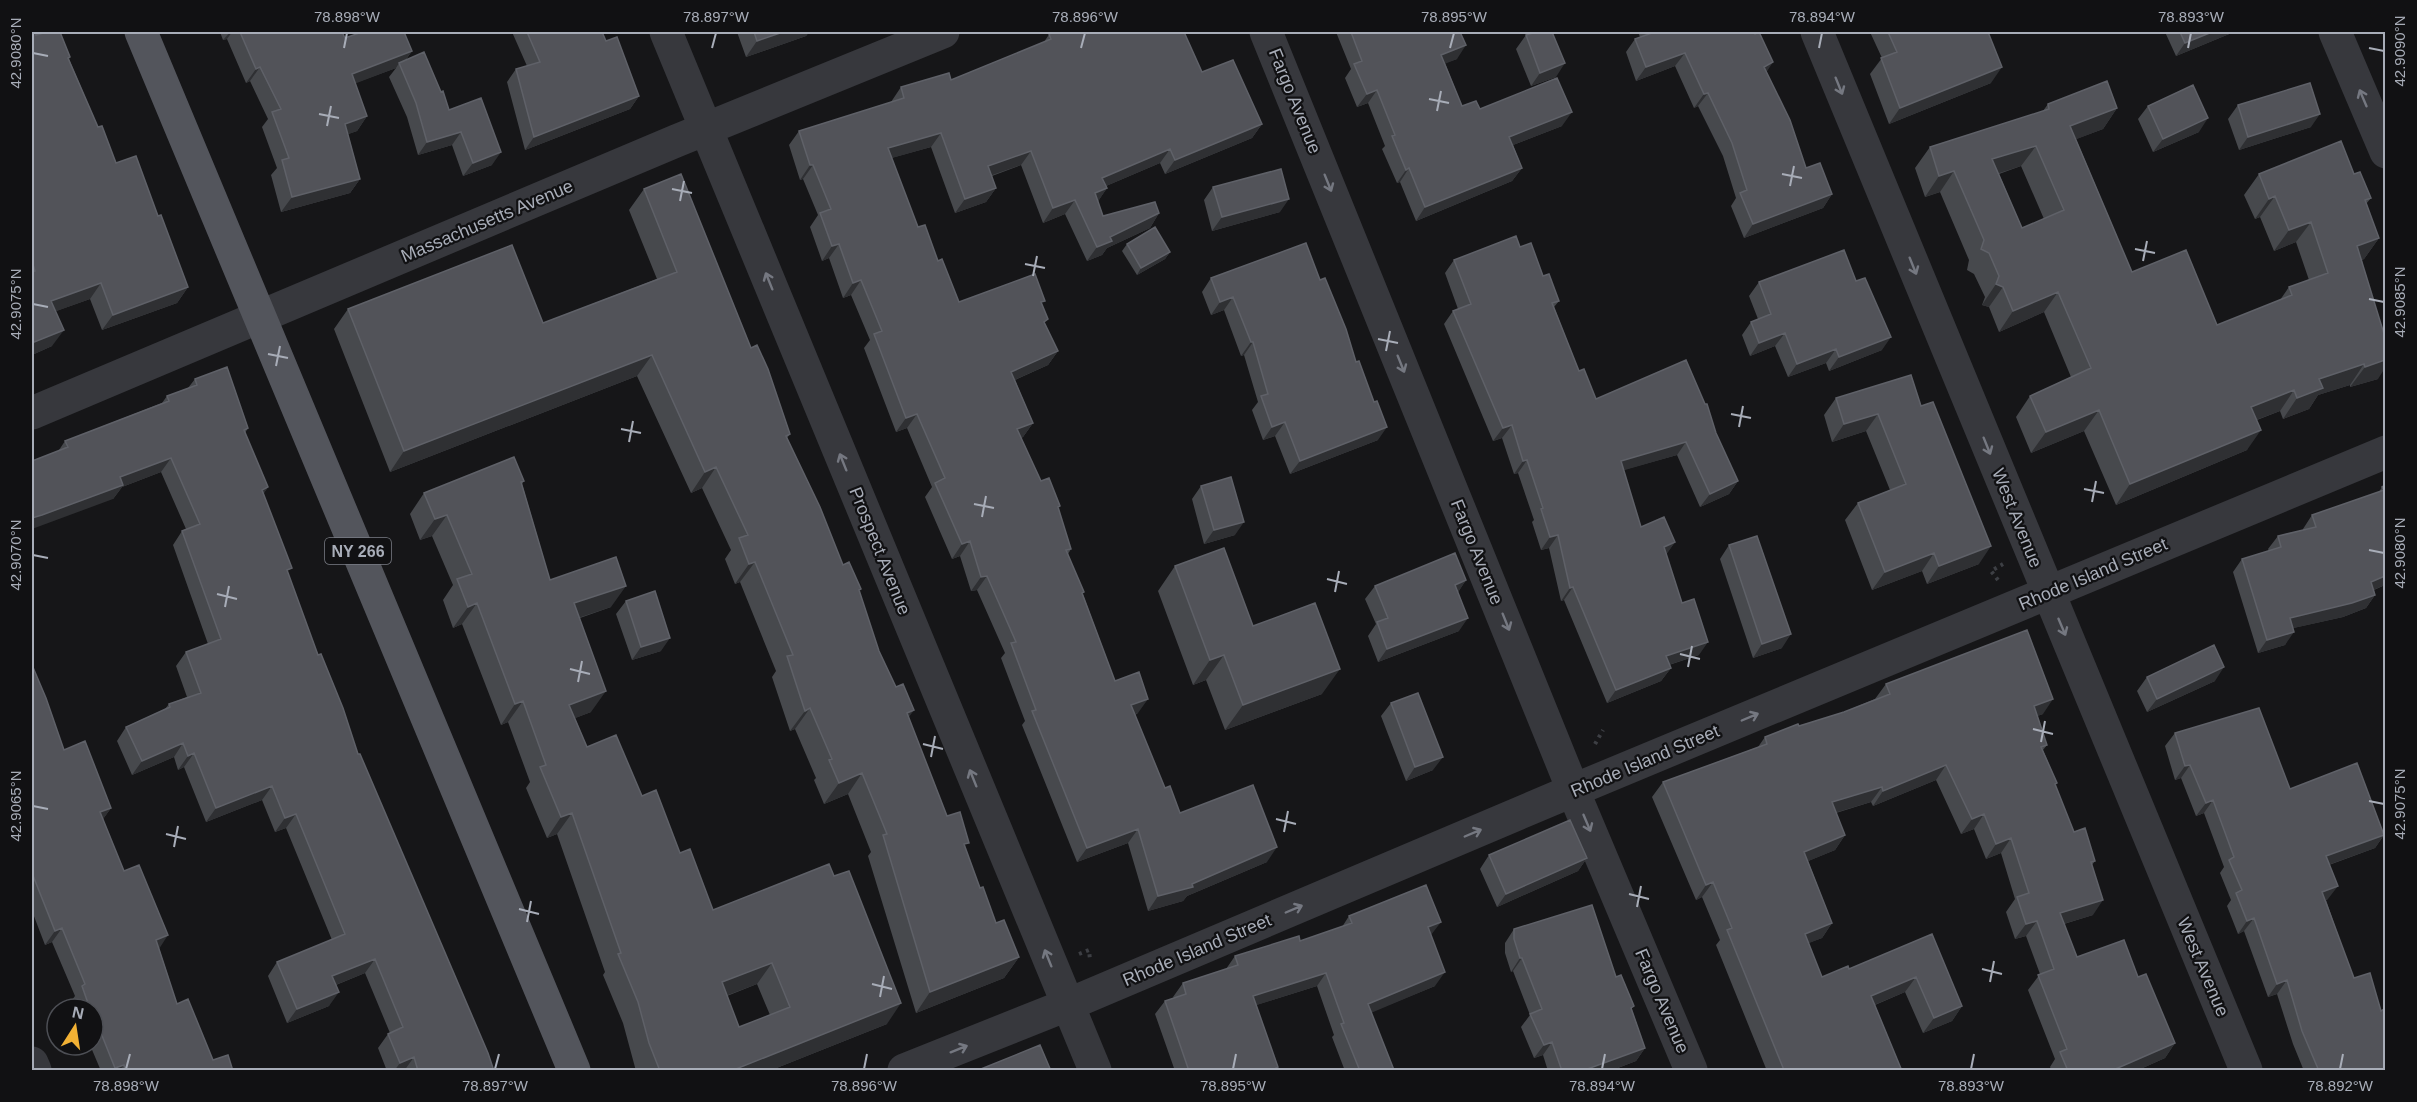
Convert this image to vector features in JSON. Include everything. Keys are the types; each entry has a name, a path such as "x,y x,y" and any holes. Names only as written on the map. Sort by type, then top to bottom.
{"main road":[{"name":"NY 266","path":"141,32 574,1071"}],"street":[{"name":"Prospect Avenue","path":"666,32 1095,1071"},
{"name":"Massachusetts Avenue","path":"32,413 706,129 943,32"},
{"name":"Fargo Avenue","path":"1266,32 1574,790 1691,1071"},
{"name":"West Avenue","path":"1817,32 2246,1071"},
{"path":"2335,32 2385,152"},
{"name":"Rhode Island Street","path":"904,1071 1067,1005 1574,790 2385,453"},
{"path":"32,1063 35,1071"}],"path":[{"path":"1999,581 1991,571 2009,560"},
{"path":"1595,744 1603,730"},
{"path":"1078,954 1089,950 1090,960"}],"building":[{"path":"32,32 36,35 60,32 70,57 68,58 98,127 102,126 116,163 136,156 188,287 113,315 101,283 51,301 64,330 32,343 32,272 35,271 32,261"},
{"path":"240,32 342,32 345,38 362,32 404,32 412,51 352,74 367,116 345,124 360,179 292,197 282,160 289,158 272,112 281,109 260,67 256,69"},
{"path":"527,32 602,32 606,41 617,37 639,96 534,137 516,69 540,62"},
{"path":"754,32 783,32 757,41"},
{"path":"1055,32 1184,32 1202,72 1233,60 1262,124 1175,160 1170,149 1102,178 1107,188 1095,193 1103,216 1155,202 1159,213 1110,237 1112,241 1097,247 1075,200 1053,208 1031,151 988,166 996,188 965,199 941,133 888,148 918,227 925,225 938,261 942,259 959,302 1035,274 1045,301 1041,302 1048,319 1044,322 1058,351 1011,372 1033,423 1017,429 1041,481 1049,478 1060,506 1058,507 1071,549 1066,550 1084,592 1082,593 1115,681 1139,672 1148,699 1131,705 1165,788 1170,786 1180,813 1253,785 1277,847 1192,884 1193,887 1158,896 1138,829 1087,848 1032,711 1036,710 1011,643 1016,642 987,576 981,577 970,541 962,544 935,483 945,478 917,414 906,418 874,334 882,331 861,280 853,283 839,244 832,246 820,213 831,209 813,165 810,165 799,131 904,98 901,87 949,73 951,80 1051,39 1049,34"},
{"path":"1351,32 1460,32 1466,45 1441,55 1462,106 1476,101 1480,109 1557,78 1572,112 1509,137 1522,168 1425,207 1409,168 1406,170 1392,136 1395,135 1377,90 1367,94 1354,64 1362,61"},
{"path":"1536,32 1552,32 1565,63 1540,73 1526,35"},
{"path":"1652,32 1754,32 1755,34 1759,32 1773,62 1764,67 1790,120 1806,168 1820,163 1832,194 1753,224 1740,193 1747,190 1732,143 1708,93 1704,94 1685,53 1646,67 1635,39"},
{"path":"1888,32 1988,32 2002,67 1900,108 1881,58 1897,52"},
{"path":"2180,32 2212,32 2185,43"},
{"path":"424,52 441,92 443,91 449,110 481,98 501,152 473,163 461,132 427,142 416,103 399,63"},
{"path":"2107,81 2117,108 2070,126 2132,272 2186,250 2217,325 2292,295 2289,287 2328,273 2311,222 2289,230 2275,196 2269,199 2259,174 2341,141 2354,174 2360,172 2371,198 2365,200 2379,238 2357,246 2385,337 2385,360 2365,367 2364,364 2319,379 2323,388 2297,398 2294,390 2251,407 2261,430 2130,484 2099,410 2046,432 2030,396 2091,368 2058,292 2013,311 2003,287 1996,284 1999,276 1989,253 1981,249 1984,240 1954,171 1939,176 1930,147 2049,109 2048,104","holes":["2036,146 2064,210 2022,228 1992,159"]},
{"path":"2310,83 2320,114 2248,137 2238,105"},
{"path":"2193,85 2208,118 2163,139 2148,106"},
{"path":"1281,169 1289,199 1222,217 1213,187"},
{"path":"681,174 751,348 757,345 768,369 790,434 786,436 820,507 843,565 849,562 861,589 859,590 879,651 896,687 903,684 914,710 907,713 947,816 960,812 969,843 964,844 980,888 983,887 996,923 1004,920 1019,957 930,992 883,835 887,834 862,773 839,783 829,760 832,759 810,708 805,711 787,656 793,655 755,562 749,564 739,538 748,535 716,467 705,472 652,355 404,451 348,309 512,245 543,323 677,272 644,189"},
{"path":"1155,227 1170,252 1141,268 1127,244"},
{"path":"1516,236 1520,247 1531,243 1543,276 1549,274 1559,301 1552,303 1579,371 1584,369 1596,399 1686,360 1705,404 1707,404 1716,433 1738,481 1710,494 1686,442 1621,461 1641,527 1664,517 1675,542 1664,547 1682,603 1694,599 1708,642 1666,656 1671,668 1616,690 1573,587 1570,588 1558,535 1550,537 1527,460 1523,461 1512,425 1503,428 1453,311 1471,304 1454,260"},
{"path":"1306,243 1320,280 1325,278 1346,329 1356,362 1359,361 1374,402 1377,401 1387,427 1300,461 1285,422 1272,427 1261,396 1268,394 1253,342 1251,342 1233,297 1220,302 1211,278"},
{"path":"1844,250 1856,281 1865,278 1891,337 1839,357 1836,349 1797,364 1785,333 1759,343 1751,322 1771,314 1759,282"},
{"path":"227,367 248,428 244,430 268,487 262,490 292,568 287,570 318,655 321,654 343,708 358,754 360,754 494,1071 418,1071 414,1057 400,1063 388,1034 403,1027 375,959 332,976 339,992 297,1009 277,962 345,934 296,814 285,818 272,786 216,808 194,753 188,756 183,743 142,761 126,727 170,707 169,704 201,693 186,652 221,639 182,531 200,524 171,458 120,477 123,485 32,518 32,461 68,447 65,441 169,401 167,396 197,385 195,379"},
{"path":"1911,375 1921,406 1933,402 1991,546 1939,566 1934,553 1885,572 1858,503 1906,484 1878,414 1844,424 1836,398"},
{"path":"514,457 524,481 521,482 550,580 616,557 626,586 574,603 606,691 569,705 587,747 616,735 642,796 656,790 680,853 690,849 713,910 829,864 834,876 849,871 901,1003 731,1071 660,1071 649,1043 638,1002 618,954 621,953 572,813 561,817 540,767 546,765 523,701 515,704 477,603 468,607 457,579 472,574 447,515 435,519 424,493","holes":["772,963 790,1007 739,1027 722,982"]},
{"path":"1231,477 1244,522 1214,530 1201,486"},
{"path":"2385,485 2385,576 2371,582 2375,595 2290,618 2294,632 2267,640 2242,559 2281,547 2278,536 2316,527 2312,515 2384,490 2382,487"},
{"path":"1757,536 1791,634 1762,644 1729,545"},
{"path":"1224,548 1253,626 1315,603 1340,669 1243,705 1224,655 1210,660 1175,566"},
{"path":"1455,553 1466,580 1455,585 1468,618 1387,649 1377,622 1388,618 1375,586"},
{"path":"655,591 670,638 641,647 626,601"},
{"path":"2027,630 2053,699 2034,706 2047,745 2041,747 2057,783 2055,784 2074,832 2085,828 2095,861 2091,862 2103,900 2060,913 2077,957 2124,940 2138,977 2146,974 2175,1043 2111,1071 2068,1071 2060,1052 2067,1049 2038,975 2054,969 2037,921 2026,924 2017,897 2029,893 2011,838 1996,844 1984,814 1972,819 1946,765 1883,791 1882,787 1832,802 1845,835 1804,852 1832,923 1805,934 1822,977 1848,966 1849,969 1932,934 1962,1006 1934,1018 1916,977 1871,996 1902,1071 1784,1070 1727,930 1732,928 1713,882 1706,885 1663,782 1767,744 1765,737 1798,724 1799,726 1844,712 1890,694 1886,684"},
{"path":"2214,645 2224,667 2157,699 2147,677"},
{"path":"32,665 64,750 85,741 111,808 100,812 124,871 139,865 168,935 156,940 177,1004 188,999 213,1060 228,1055 233,1071 126,1071 124,1065 115,1068 105,1043 105,997 86,997 82,986 85,984 62,928 55,931 32,873"},
{"path":"1418,693 1443,757 1415,767 1391,703"},
{"path":"2259,708 2290,789 2357,763 2384,835 2326,856 2338,886 2322,892 2354,978 2370,973 2381,1011 2384,1009 2385,1071 2319,1071 2302,1031 2287,980 2277,984 2254,918 2247,921 2236,893 2242,890 2229,860 2234,857 2213,800 2206,803 2190,765 2185,766 2175,733"},
{"path":"1570,820 1587,858 1506,894 1489,855"},
{"path":"1426,885 1441,922 1428,927 1445,972 1368,1004 1394,1070 1360,1071 1341,1024 1344,1023 1326,973 1253,996 1278,1067 1277,1071 1189,1071 1165,1001 1186,994 1183,983 1238,965 1235,956 1299,936 1300,941 1352,923 1349,916"},
{"path":"1592,905 1616,977 1621,975 1634,1006 1631,1008 1645,1048 1582,1071 1562,1071 1552,1042 1544,1045 1530,1014 1542,1009 1522,958 1520,958 1514,939 1514,929"},
{"path":"1040,1045 1051,1071 976,1071"}]}
